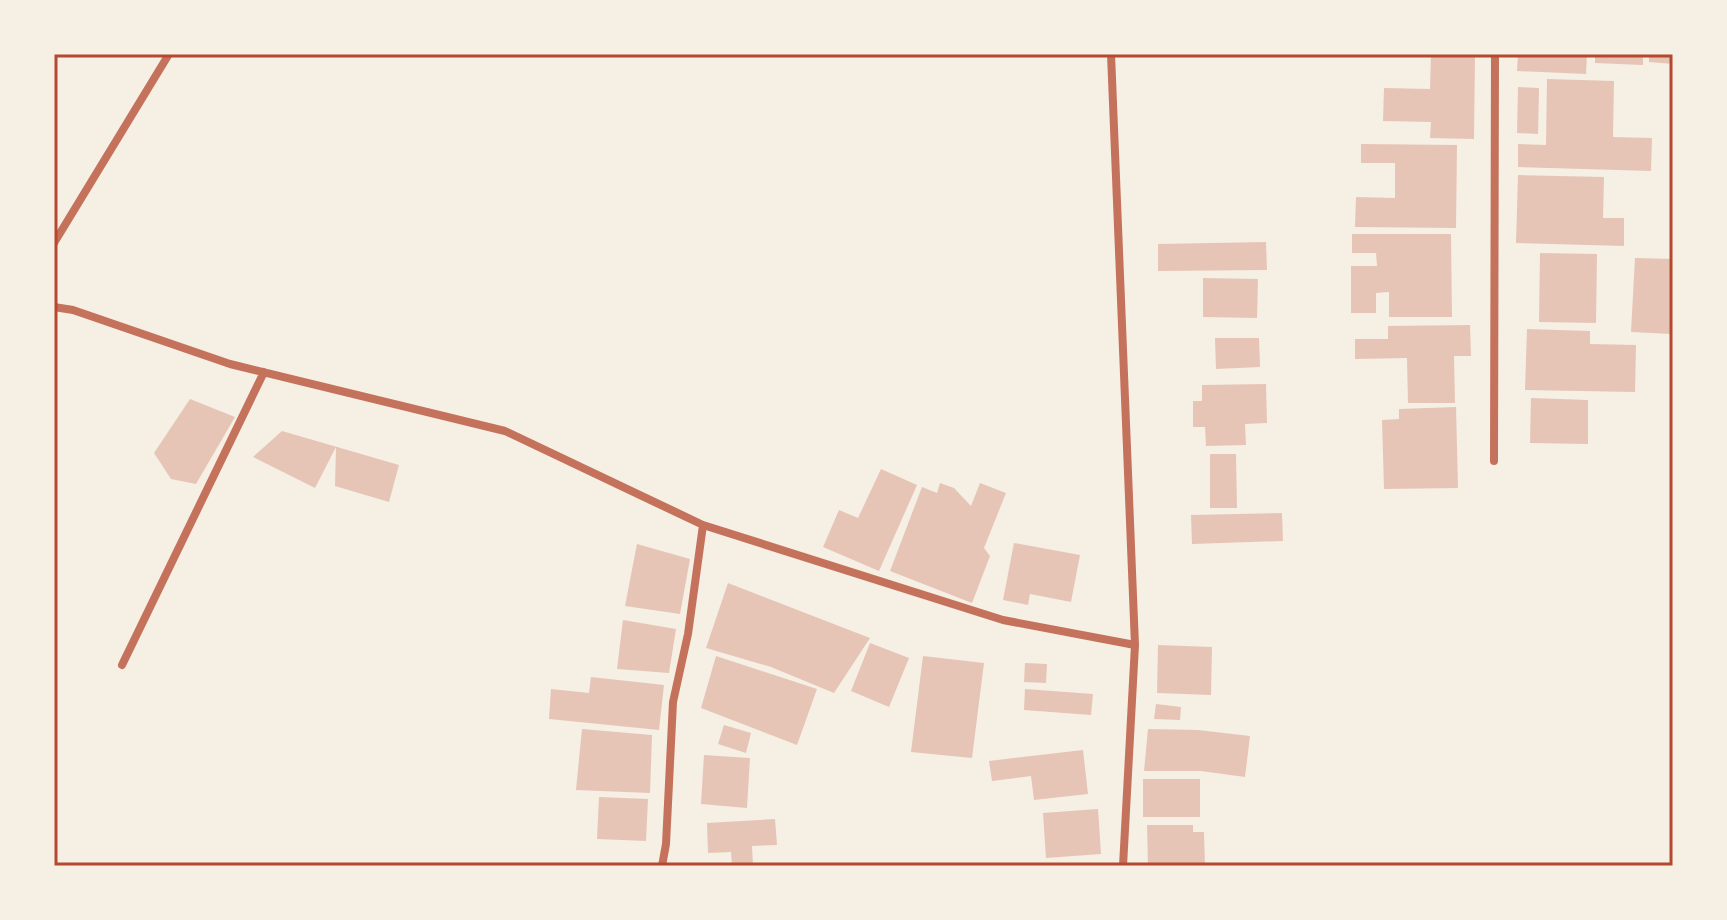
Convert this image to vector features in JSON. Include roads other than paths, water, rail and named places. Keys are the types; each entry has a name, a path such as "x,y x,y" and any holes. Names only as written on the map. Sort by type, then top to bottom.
{"street":[{"path":"54,243 169,54"},
{"path":"1111,54 1135,645 1123,866"},
{"path":"1494,461 1495,54"},
{"path":"54,307 73,310 230,364 505,431 703,525 1003,620 1135,645"},
{"path":"122,665 264,372"},
{"path":"662,866 666,844 673,702 688,634 703,525"}]}
